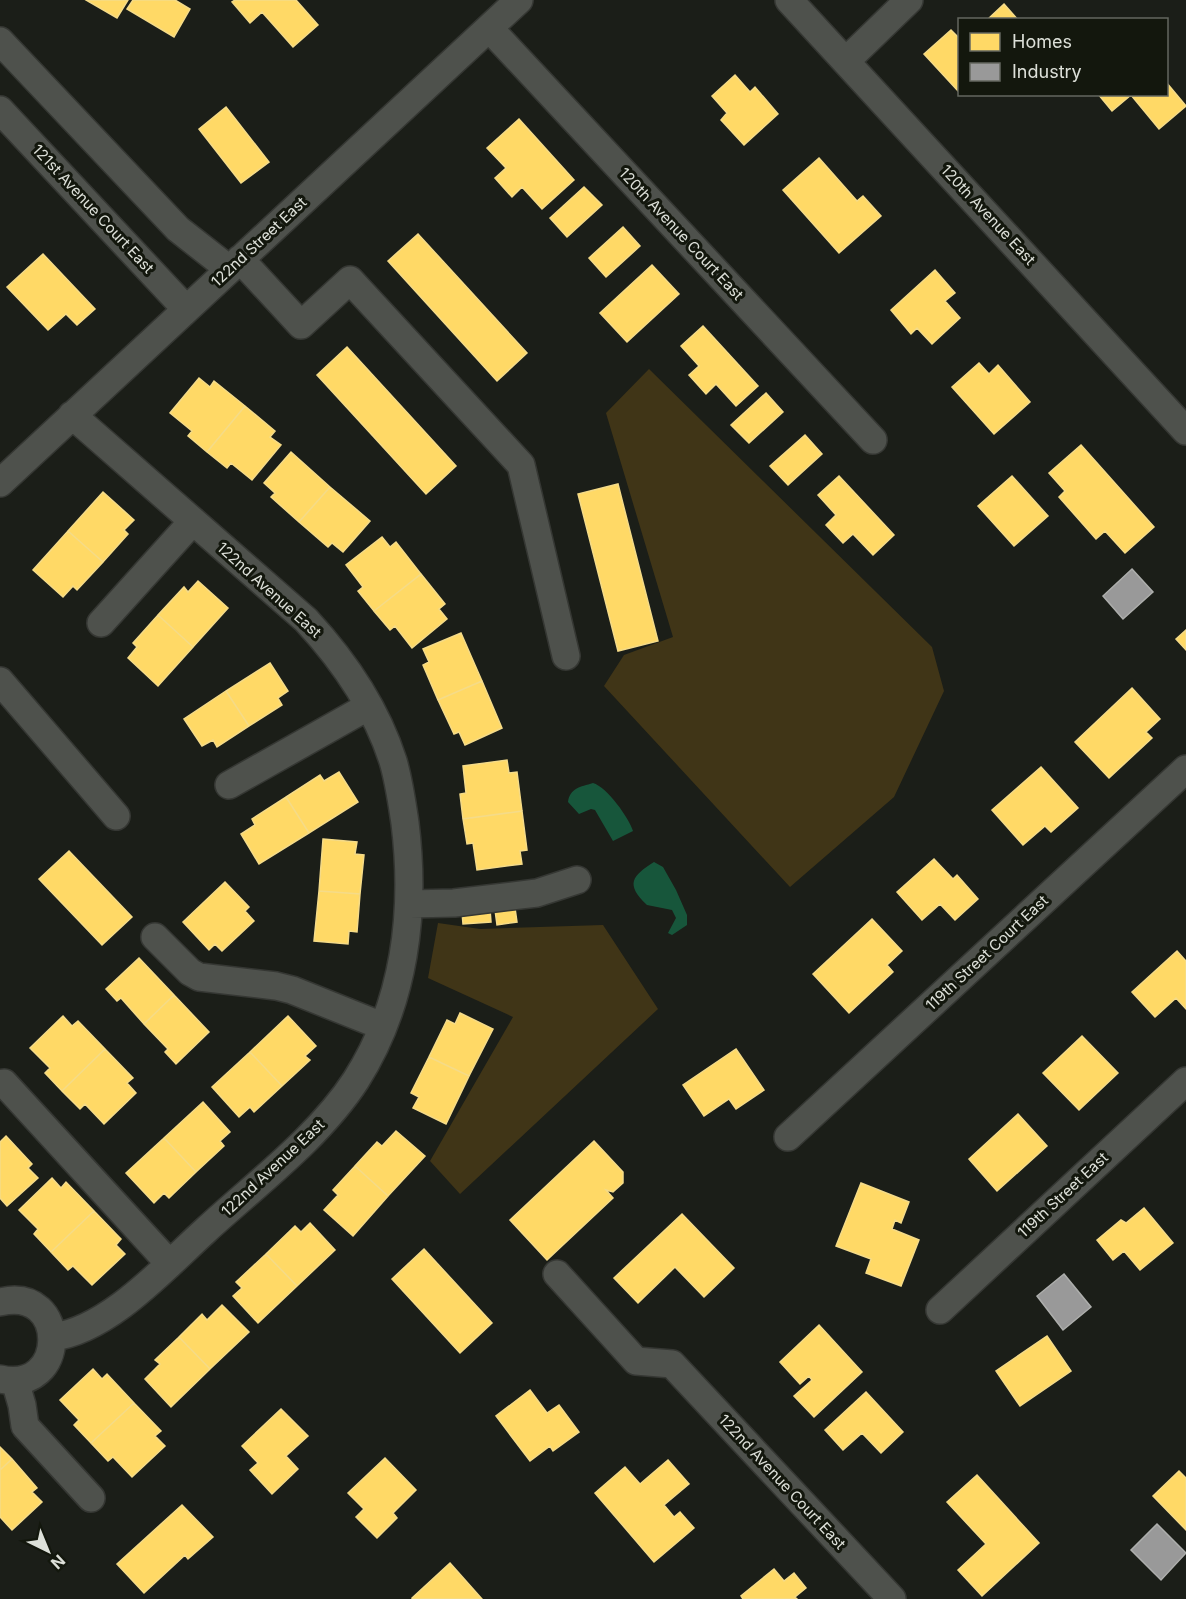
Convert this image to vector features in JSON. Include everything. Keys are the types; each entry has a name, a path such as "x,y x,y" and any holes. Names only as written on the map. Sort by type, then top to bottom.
{"street":[{"name":"120th Avenue East","path":"789,0 1186,431"},
{"path":"846,62 909,0"},
{"name":"122nd Street East","path":"0,483 490,29 510,3"},
{"name":"120th Avenue Court East","path":"490,29 873,440"},
{"path":"0,41 178,229 235,264 301,325 350,280 521,465 566,656"},
{"name":"121st Avenue Court East","path":"0,110 186,309"},
{"name":"122nd Avenue East","path":"53,1337 84,1329 108,1316 321,1126 356,1079 382,1026 403,963 410,904 410,861 393,762 369,706 333,650 306,620 72,415"},
{"path":"101,623 193,521"},
{"path":"0,681 116,816"},
{"path":"229,785 369,706"},
{"name":"119th Street Court East","path":"789,1137 1186,769"},
{"path":"410,904 454,903 537,893 577,880"},
{"path":"155,937 190,972 199,977 292,990 382,1026"},
{"name":"119th Street East","path":"940,1310 1186,1081"},
{"path":"4,1083 169,1263"},
{"name":"122nd Avenue Court East","path":"557,1274 636,1361 672,1364 892,1599"},
{"path":"0,1302 22,1300 43,1314 50,1325 53,1337 52,1350 47,1362 39,1372 28,1378 8,1380 22,1405 25,1426 91,1498"}],"shaded area":[{"path":"649,369 932,647 944,691 894,797 790,887 604,686 624,655 673,637 606,413"},
{"path":"593,783 605,790 617,804 633,831 613,841 595,810 591,809 579,814 568,802 573,791"},
{"path":"654,862 663,867 687,915 687,925 672,935 668,933 676,918 672,910 647,905 640,898 634,886 636,876"},
{"path":"438,923 480,929 603,925 658,1009 460,1194 430,1161 513,1017 428,978"}],"building: Homes":[{"path":"86,0 128,0 117,18"},
{"path":"133,0 175,0 190,9 174,37 127,9"},
{"path":"235,0 296,0 318,25 293,47 262,12 250,23 232,2"},
{"path":"1004,4 1016,18 989,18"},
{"path":"951,30 958,37 958,91 924,54"},
{"path":"735,75 750,92 755,87 778,114 744,145 721,120 727,113 712,96"},
{"path":"1168,84 1186,106 1159,129 1132,96 1168,96"},
{"path":"1100,96 1130,96 1112,111"},
{"path":"226,107 269,162 241,183 199,129"},
{"path":"519,119 574,180 542,209 522,187 512,197 495,178 506,168 487,148"},
{"path":"819,158 857,201 863,196 881,216 839,253 783,190"},
{"path":"584,187 602,205 567,237 550,218"},
{"path":"623,227 640,246 606,277 589,258"},
{"path":"418,234 527,353 497,381 388,261"},
{"path":"43,254 95,309 77,325 66,314 48,330 7,287"},
{"path":"652,265 679,294 627,342 600,313"},
{"path":"935,270 955,293 945,301 960,318 932,344 917,328 911,334 891,310"},
{"path":"703,326 758,386 736,406 716,384 706,394 689,375 699,366 681,346"},
{"path":"347,347 456,466 426,494 317,375"},
{"path":"979,363 989,374 998,365 1030,402 994,434 952,387"},
{"path":"199,378 210,387 214,381 245,406 207,452 188,436 192,431 170,413"},
{"path":"766,393 783,412 749,443 731,425"},
{"path":"245,406 275,431 270,437 281,445 252,480 231,463 227,468 207,452"},
{"path":"805,435 822,454 788,485 770,466"},
{"path":"1081,445 1154,527 1125,553 1105,531 1096,539 1059,497 1065,491 1049,473"},
{"path":"291,452 330,487 299,522 271,497 275,493 264,483"},
{"path":"839,476 894,535 873,555 853,534 843,543 826,525 836,515 818,495"},
{"path":"1012,476 1048,516 1014,546 978,506"},
{"path":"618,484 658,641 618,651 578,494"},
{"path":"330,487 370,521 343,552 332,543 328,547 299,522"},
{"path":"103,492 134,520 124,530 128,534 103,562 68,531"},
{"path":"68,531 103,562 77,590 73,586 63,597 33,570"},
{"path":"382,537 390,547 396,542 421,574 374,611 358,591 363,587 346,565"},
{"path":"421,574 445,604 439,609 447,619 412,648 395,626 390,630 374,611"},
{"path":"198,581 228,608 193,647 158,615 184,587 188,592"},
{"path":"158,615 193,647 158,686 128,658 137,647 133,643"},
{"path":"1186,630 1186,650 1176,639"},
{"path":"461,633 482,681 438,700 423,665 429,662 423,649"},
{"path":"270,663 288,691 278,698 282,705 249,726 226,691"},
{"path":"482,681 502,728 465,745 459,732 454,734 438,700"},
{"path":"1132,688 1160,719 1146,732 1152,738 1109,778 1075,742"},
{"path":"226,691 249,726 217,747 213,740 202,746 184,719"},
{"path":"507,760 509,773 517,772 522,811 463,819 460,794 466,793 463,766"},
{"path":"1041,767 1078,808 1051,832 1045,826 1023,845 992,810"},
{"path":"339,772 358,802 309,833 286,797 320,775 324,781"},
{"path":"286,797 309,833 259,864 241,834 255,825 252,819"},
{"path":"522,811 527,850 520,851 522,864 477,870 473,843 467,844 463,819"},
{"path":"323,839 357,842 355,854 364,855 360,894 319,891"},
{"path":"69,851 132,917 102,945 39,879"},
{"path":"934,859 953,879 957,875 978,899 955,920 940,904 922,920 897,892"},
{"path":"225,882 249,907 245,911 254,921 222,951 215,944 209,950 183,922"},
{"path":"319,891 360,894 357,932 349,931 348,944 314,941"},
{"path":"515,908 517,922 497,925 495,910"},
{"path":"490,909 491,922 463,924 462,912"},
{"path":"872,919 902,951 887,965 893,972 849,1013 813,974"},
{"path":"1177,951 1186,961 1186,1009 1176,998 1155,1017 1132,992"},
{"path":"139,958 174,995 144,1024 121,998 117,1001 106,989"},
{"path":"174,995 209,1032 176,1064 165,1052 168,1049 144,1024"},
{"path":"460,1013 493,1029 469,1076 429,1057 447,1020 455,1024"},
{"path":"63,1016 72,1026 78,1021 105,1049 62,1091 45,1073 50,1068 30,1048"},
{"path":"288,1016 316,1046 305,1056 310,1060 282,1086 250,1052"},
{"path":"1082,1036 1118,1073 1079,1110 1043,1073"},
{"path":"105,1049 133,1078 127,1083 136,1093 104,1124 85,1104 80,1109 62,1091"},
{"path":"736,1049 764,1090 736,1109 729,1099 704,1116 683,1085"},
{"path":"250,1052 282,1086 254,1112 250,1107 239,1117 212,1087"},
{"path":"429,1057 469,1076 446,1124 413,1108 419,1097 411,1093"},
{"path":"203,1102 230,1132 220,1141 224,1146 196,1172 164,1138"},
{"path":"1018,1114 1047,1146 997,1191 969,1159"},
{"path":"396,1131 425,1156 388,1196 355,1166 377,1142 382,1146"},
{"path":"6,1136 32,1164 28,1168 38,1178 7,1206 0,1198 0,1142"},
{"path":"164,1138 196,1172 169,1198 164,1193 154,1203 126,1173"},
{"path":"594,1141 623,1172 623,1183 613,1192 606,1190 613,1198 547,1260 510,1220"},
{"path":"355,1166 388,1196 353,1236 324,1210 338,1195 333,1190"},
{"path":"52,1178 61,1188 66,1182 94,1211 51,1252 34,1234 38,1229 19,1210"},
{"path":"861,1183 909,1202 901,1223 895,1220 892,1229 919,1240 901,1286 866,1273 871,1259 836,1246"},
{"path":"1144,1208 1173,1243 1140,1270 1124,1251 1113,1260 1097,1240 1121,1220 1126,1223"},
{"path":"94,1211 121,1239 116,1245 125,1254 92,1285 73,1266 68,1270 51,1252"},
{"path":"682,1214 734,1268 704,1297 675,1267 638,1303 614,1278"},
{"path":"310,1223 335,1250 297,1286 266,1254 295,1226 301,1232"},
{"path":"424,1249 492,1323 460,1353 392,1279"},
{"path":"266,1254 297,1286 258,1323 233,1296 242,1288 236,1282"},
{"path":"222,1305 249,1332 210,1369 179,1337 202,1314 207,1320"},
{"path":"819,1325 862,1372 814,1417 794,1396 812,1380 809,1376 800,1384 780,1362"},
{"path":"1047,1336 1071,1371 1020,1406 996,1371"},
{"path":"179,1337 210,1369 171,1407 145,1379 160,1364 155,1360"},
{"path":"93,1369 102,1379 107,1374 134,1403 91,1443 74,1425 79,1420 60,1400"},
{"path":"530,1390 547,1413 559,1405 579,1432 553,1451 550,1446 530,1461 496,1416"},
{"path":"866,1392 903,1432 881,1453 862,1433 843,1450 825,1430"},
{"path":"134,1403 161,1431 155,1436 165,1446 132,1477 113,1457 108,1461 91,1443"},
{"path":"281,1409 308,1436 286,1456 298,1469 272,1494 250,1470 258,1463 242,1446"},
{"path":"0,1447 12,1459 0,1470"},
{"path":"385,1458 416,1490 393,1513 397,1518 377,1538 356,1517 364,1509 348,1493"},
{"path":"12,1459 37,1488 32,1492 42,1502 12,1530 0,1517 0,1470"},
{"path":"668,1460 689,1484 664,1505 674,1517 680,1512 694,1528 654,1562 595,1493 625,1467 640,1484"},
{"path":"1179,1471 1186,1478 1186,1530 1153,1496"},
{"path":"977,1475 1039,1543 982,1596 958,1570 986,1544 947,1502"},
{"path":"182,1505 213,1537 188,1559 185,1555 144,1593 117,1564"},
{"path":"450,1563 482,1599 412,1599 412,1598"},
{"path":"774,1569 784,1581 794,1573 806,1588 795,1597 797,1599 743,1599 741,1596"}],"building: Industry":[{"path":"1132,569 1153,592 1123,619 1103,596"},
{"path":"1064,1274 1091,1307 1063,1330 1037,1296"},
{"path":"1157,1524 1186,1553 1161,1580 1131,1550"}]}
